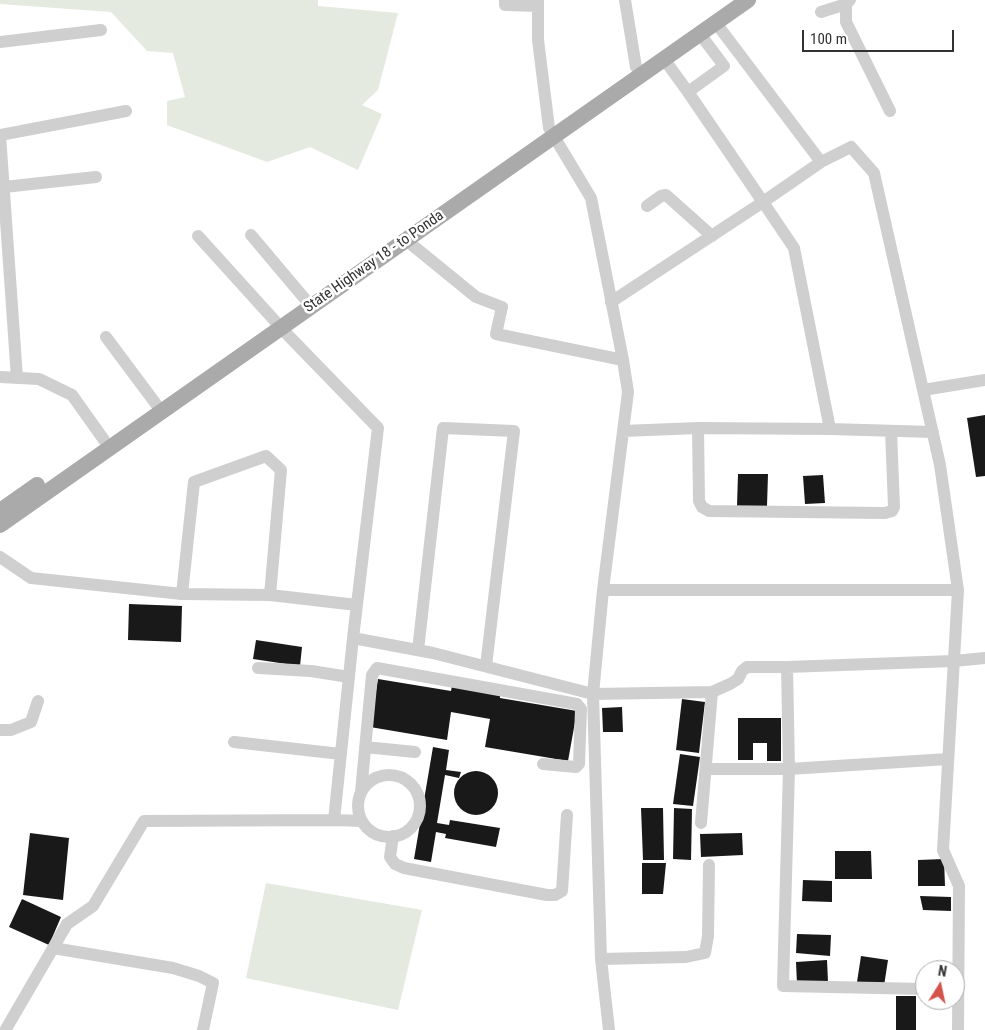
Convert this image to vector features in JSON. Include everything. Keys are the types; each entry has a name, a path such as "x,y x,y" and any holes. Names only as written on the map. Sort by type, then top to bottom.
{"main road":[{"name":"State Highway 18 - to Ponda","path":"0,511 156,404 406,240 636,67 733,0"},
{"name":"State Highway 18 - to Ponda","path":"0,525 278,324 305,300 551,132 664,59 748,0"}],"street":[{"path":"505,0 505,5 538,3 538,40 551,132 591,198 628,392 603,590 593,694 601,959 609,1030"},
{"path":"625,0 636,67"},
{"path":"820,12 848,2 846,22 890,111"},
{"path":"716,22 821,162"},
{"path":"0,42 102,30"},
{"path":"688,92 724,66 700,34"},
{"path":"664,59 794,248 830,429"},
{"path":"17,378 0,135 126,111"},
{"path":"611,302 821,162 851,147 874,173 940,465 958,590 943,850 959,886 958,960"},
{"path":"4,187 96,178"},
{"path":"646,206 661,196 666,196 712,236"},
{"path":"251,234 305,300"},
{"path":"198,236 278,324 378,428 334,820"},
{"path":"406,240 476,297 502,307 496,334 623,360"},
{"path":"106,337 156,404"},
{"path":"0,377 39,379 72,395 104,440"},
{"path":"923,390 985,380"},
{"path":"418,650 443,428 514,431 486,666"},
{"path":"623,431 698,428 932,432"},
{"path":"698,428 699,501 702,507 709,511 885,513 892,511 894,507 891,431"},
{"path":"182,594 194,482 266,456 282,470 270,596"},
{"path":"0,557 31,578 182,594 270,596 357,605"},
{"path":"603,590 958,590"},
{"path":"353,638 418,650 593,694 712,692 738,679 742,671 747,668 954,661 985,658"},
{"path":"787,667 789,769 783,986 915,989"},
{"path":"258,668 312,671 349,677"},
{"path":"361,792 367,783 376,777 396,775 406,779 413,786 418,795 419,815 407,831 393,836 377,834 369,829 362,821 358,812 372,675 377,668 577,704 581,709 579,764 576,767 543,764"},
{"path":"701,823 712,692"},
{"path":"0,730 10,730 31,722 38,701"},
{"path":"234,742 341,754"},
{"path":"365,747 415,752"},
{"path":"706,769 789,769 948,760"},
{"path":"393,836 390,857 395,864 404,868 555,895 562,891 567,815"},
{"path":"0,1028 7,1030 67,924 93,906 144,822 362,821"},
{"path":"601,959 686,957 705,953 708,936 709,865"},
{"path":"53,948 173,968 199,976 213,984 203,1030"},
{"path":"958,1010 958,1030"}],"shaded area":[{"path":"0,0 318,0 318,6 398,13 378,90 362,105 382,114 358,170 310,147 267,162 167,125 167,101 185,97 173,53 147,51 111,12 0,4"},
{"path":"266,883 422,910 398,1010 246,978"}],"building":[{"path":"985,415 985,476 976,477 967,418"},
{"path":"738,474 768,474 767,506 737,506"},
{"path":"823,475 825,503 805,504 803,476"},
{"path":"129,604 182,606 181,642 128,640"},
{"path":"256,640 302,647 300,666 253,659"},
{"path":"378,679 451,691 452,686 500,694 500,698 577,711 568,761 485,747 490,719 451,712 447,740 370,727"},
{"path":"682,699 705,702 699,753 676,750"},
{"path":"622,707 623,732 603,732 602,708"},
{"path":"738,718 781,718 781,761 767,761 767,743 753,743 753,760 738,760"},
{"path":"433,747 449,750 446,770 461,772 459,778 445,775 437,823 449,825 450,820 500,828 496,847 445,838 446,834 436,832 431,862 414,859"},
{"path":"680,754 700,757 693,806 673,804"},
{"path":"480,771 492,777 497,785 497,801 492,809 484,814 472,815 460,809 455,801 454,789 460,777 468,772"},
{"path":"641,808 663,808 664,860 643,860"},
{"path":"674,808 692,809 691,860 673,859"},
{"path":"30,833 69,838 63,900 23,895"},
{"path":"742,833 743,855 701,857 700,834"},
{"path":"835,851 871,851 872,879 835,879"},
{"path":"944,859 945,886 918,886 918,860"},
{"path":"642,863 666,863 663,894 642,894"},
{"path":"803,880 832,881 832,902 802,901"},
{"path":"920,896 951,897 951,911 923,910"},
{"path":"22,899 61,917 49,945 9,927"},
{"path":"797,934 831,935 830,956 796,953"},
{"path":"861,956 888,960 884,986 857,982"},
{"path":"827,960 828,982 797,984 796,962"},
{"path":"896,996 915,996 916,1030 896,1030"}]}
